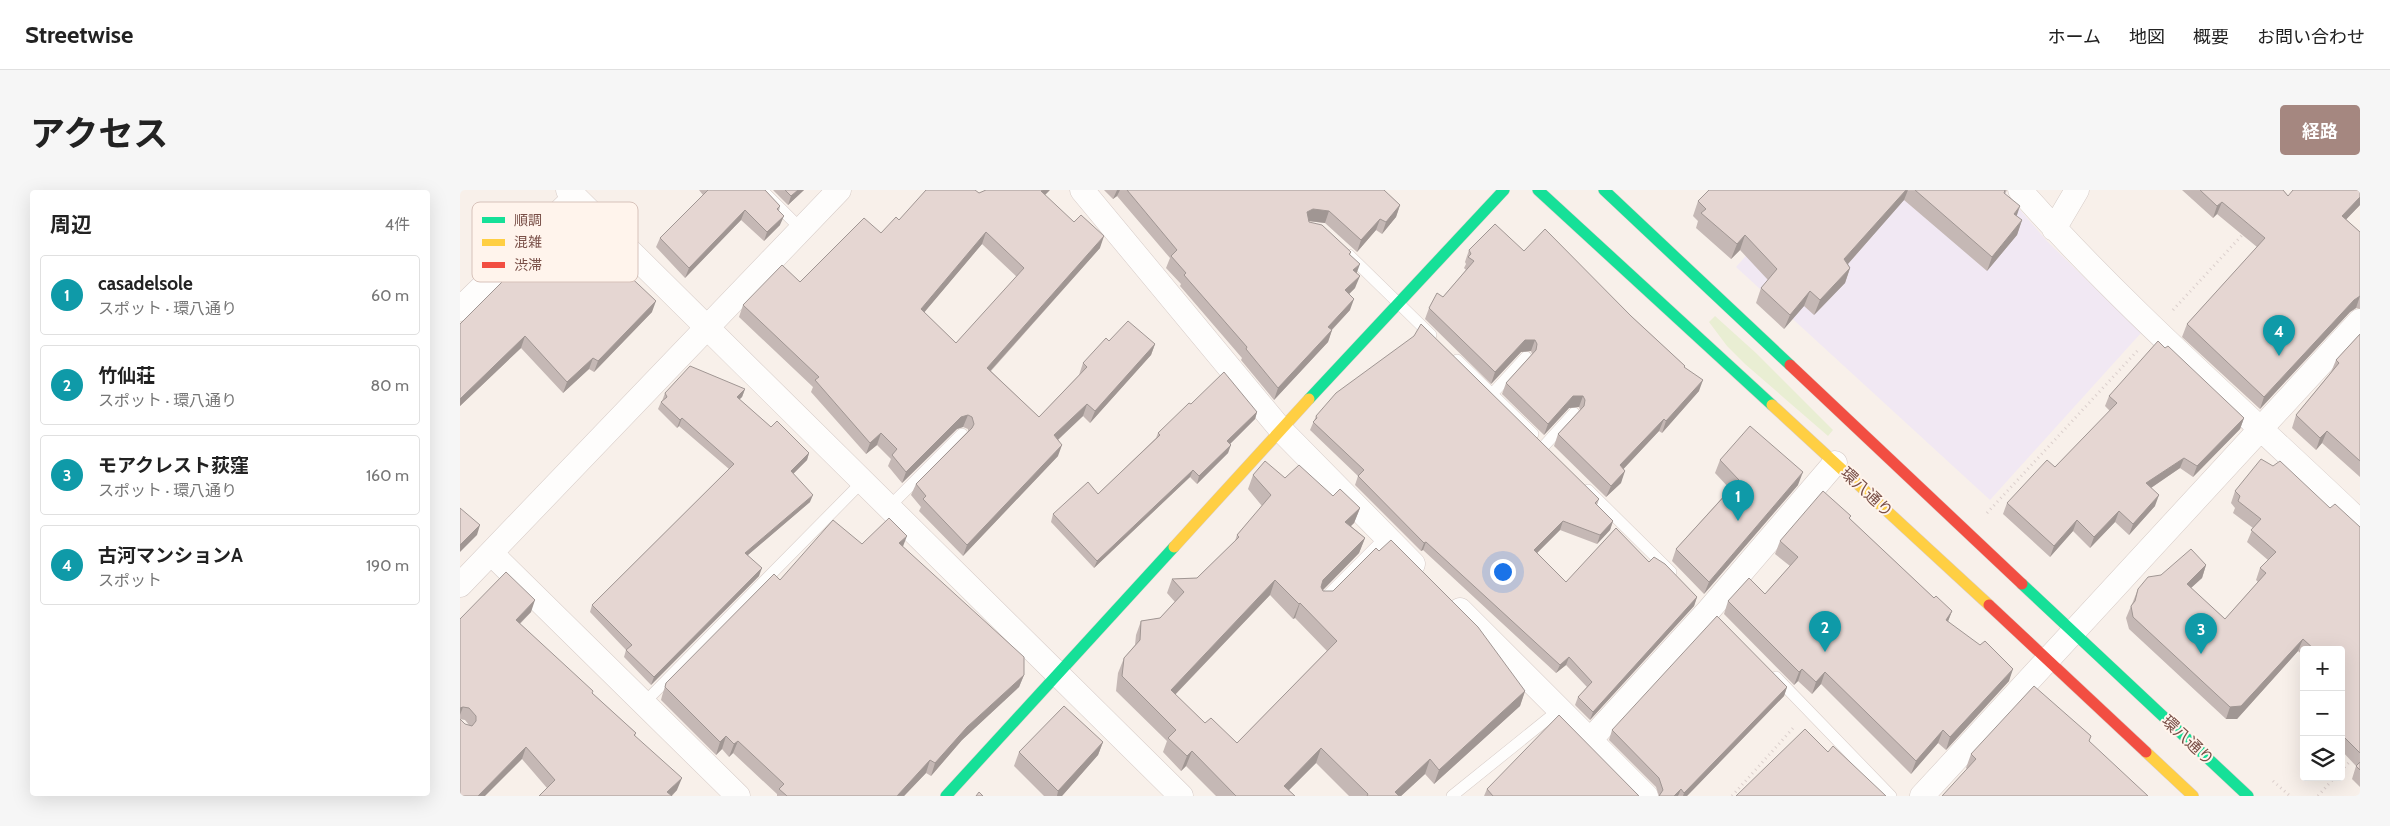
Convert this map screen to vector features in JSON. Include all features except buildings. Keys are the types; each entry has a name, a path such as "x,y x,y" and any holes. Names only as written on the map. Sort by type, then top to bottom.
{"main road":[{"path":"946,796 1282,431 1397,303 1504,190"},
{"name":"環八通り","path":"1538,190 2193,796"},
{"name":"環八通り","path":"1604,190 2248,796"}],"street":[{"path":"460,585 839,190"},
{"path":"1082,190 1282,431 1646,796"},
{"path":"2020,190 2054,229 2156,330 2360,522"},
{"path":"2054,229 2077,190"},
{"path":"563,202 572,193 581,202"},
{"path":"638,259 1181,796"},
{"path":"460,309 486,282"},
{"path":"1922,796 2360,321"},
{"path":"1591,739 1709,610 1835,463"},
{"path":"491,553 738,796"}],"lane":[{"path":"762,190 801,229"},
{"path":"1343,249 1438,342"},
{"path":"1451,355 1548,450 1574,413"},
{"path":"1492,394 1526,357"},
{"path":"888,508 962,434"},
{"path":"1579,480 1682,582"},
{"path":"644,703 862,482"},
{"path":"1323,600 1386,537"},
{"path":"1770,670 1891,796"},
{"path":"1452,796 1560,709"}],"path":[{"path":"1986,513 2250,227"},
{"path":"1732,796 1810,710"},
{"path":"2345,766 2354,757"},
{"path":"2318,796 2331,781"}],"shaded area":[{"path":"1804,190 2003,190 2047,241 2141,333 1990,500 1736,267"}],"green space":[{"path":"1715,316 1756,353 1833,430 1828,436 1727,346 1709,322"}],"traffic: fast":[{"path":"1309,399 1504,190"},
{"path":"1538,190 1772,405"},
{"path":"1604,190 1790,365"},
{"path":"946,796 1174,547"},
{"path":"2022,584 2248,796"}],"traffic: slow":[{"path":"1174,547 1309,399"},
{"path":"1772,405 1989,605"},
{"path":"2146,752 2193,796"}],"traffic: jam":[{"path":"1790,365 2022,584"},
{"path":"1989,605 2146,752"}],"place":[{"name":"古河マンションA","path":"2279,356"},
{"name":"casadelsole","path":"1738,521"},
{"name":"竹仙荘","path":"1825,652"},
{"name":"モアクレスト荻窪","path":"2201,654"}]}
